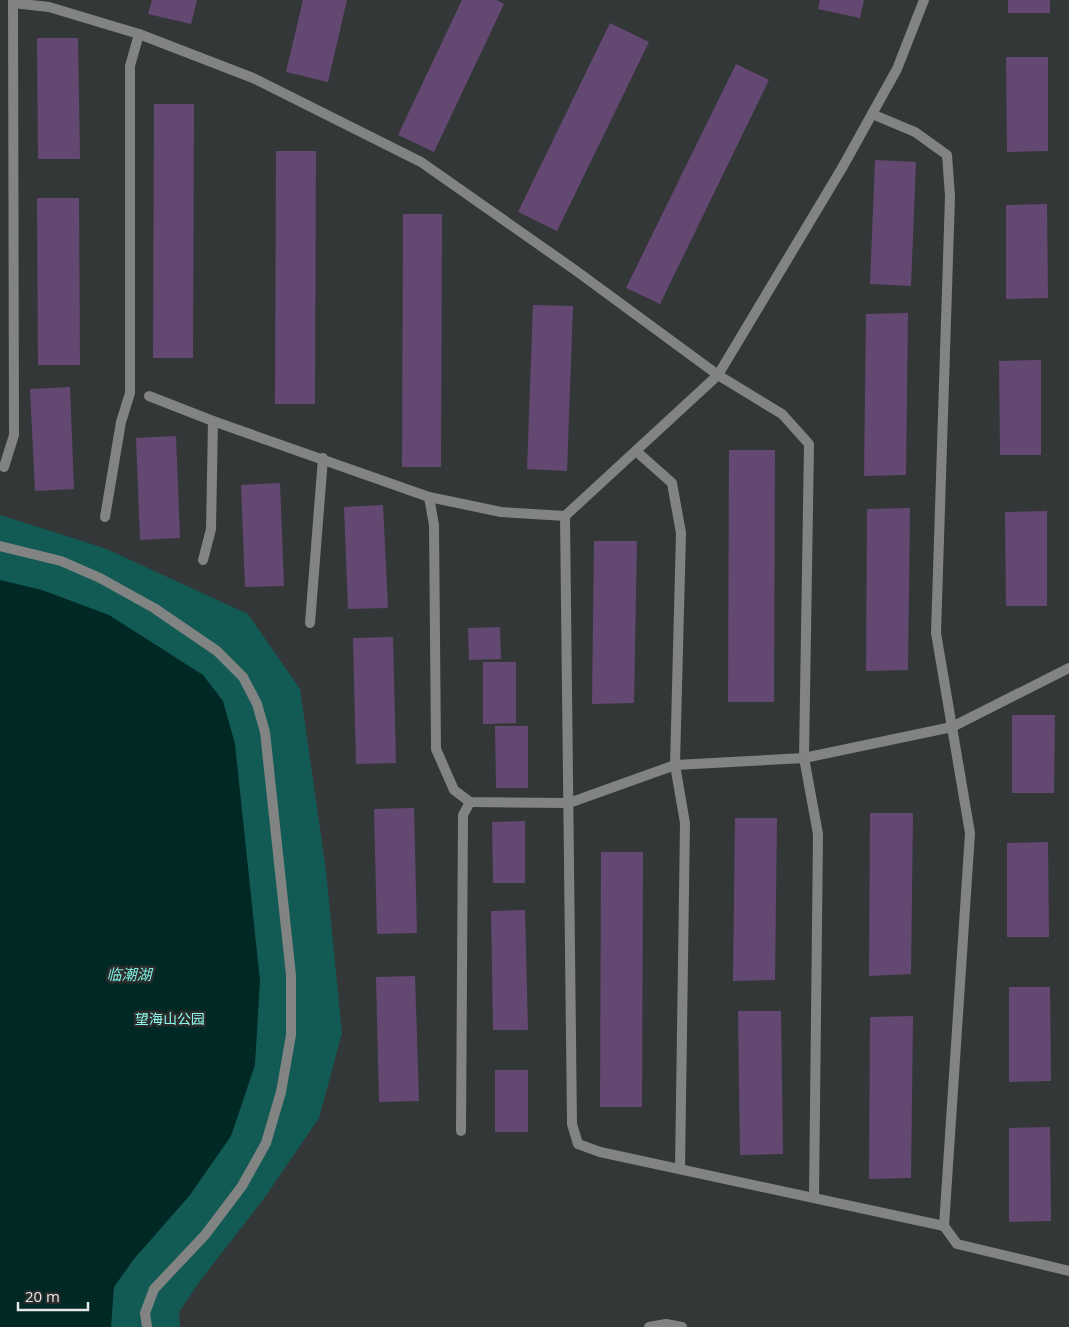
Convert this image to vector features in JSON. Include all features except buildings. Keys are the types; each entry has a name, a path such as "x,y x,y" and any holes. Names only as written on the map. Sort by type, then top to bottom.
{"street":[{"path":"149,396 429,496 502,512 565,516 718,375 842,168 897,69 924,0"},
{"path":"4,467 14,435 13,2 49,7 139,34 253,78 421,162 575,270 718,375 782,414 809,444 804,758 818,834 814,1198"},
{"path":"105,517 121,422 130,393 130,66 139,34"},
{"path":"872,114 915,132 947,155 950,196 936,633 970,833 944,1226 957,1244 1069,1271"},
{"path":"203,560 211,529 213,420"},
{"path":"636,451 672,483 681,533 675,765 685,823 680,1170"},
{"path":"310,623 323,458"},
{"path":"429,496 434,525 436,749 454,790 470,802 569,803 675,765 804,758 952,727 1069,668"},
{"path":"565,516 572,1124 578,1144 600,1152 680,1170 944,1226"},
{"path":"0,546 60,561 100,578 154,608 217,650 243,677 257,704 266,732 291,975 291,1035 281,1092 266,1143 242,1186 205,1235 154,1289 145,1313 147,1327"},
{"path":"461,1131 463,815 470,802"},
{"path":"649,1327 666,1324 682,1327"}],"green space":[{"name":"临潮湖","path":"0,515 104,548 248,614 300,689 326,871 342,1033 319,1118 265,1197 200,1281 179,1312 180,1327 0,1327"}],"water":[{"name":"临潮湖","path":"0,580 42,590 109,615 203,675 223,701 235,744 260,981 255,1065 231,1136 190,1195 134,1259 114,1287 111,1327 0,1327"}],"park label":[{"name":"望海山公园","path":"170,1018"}]}
